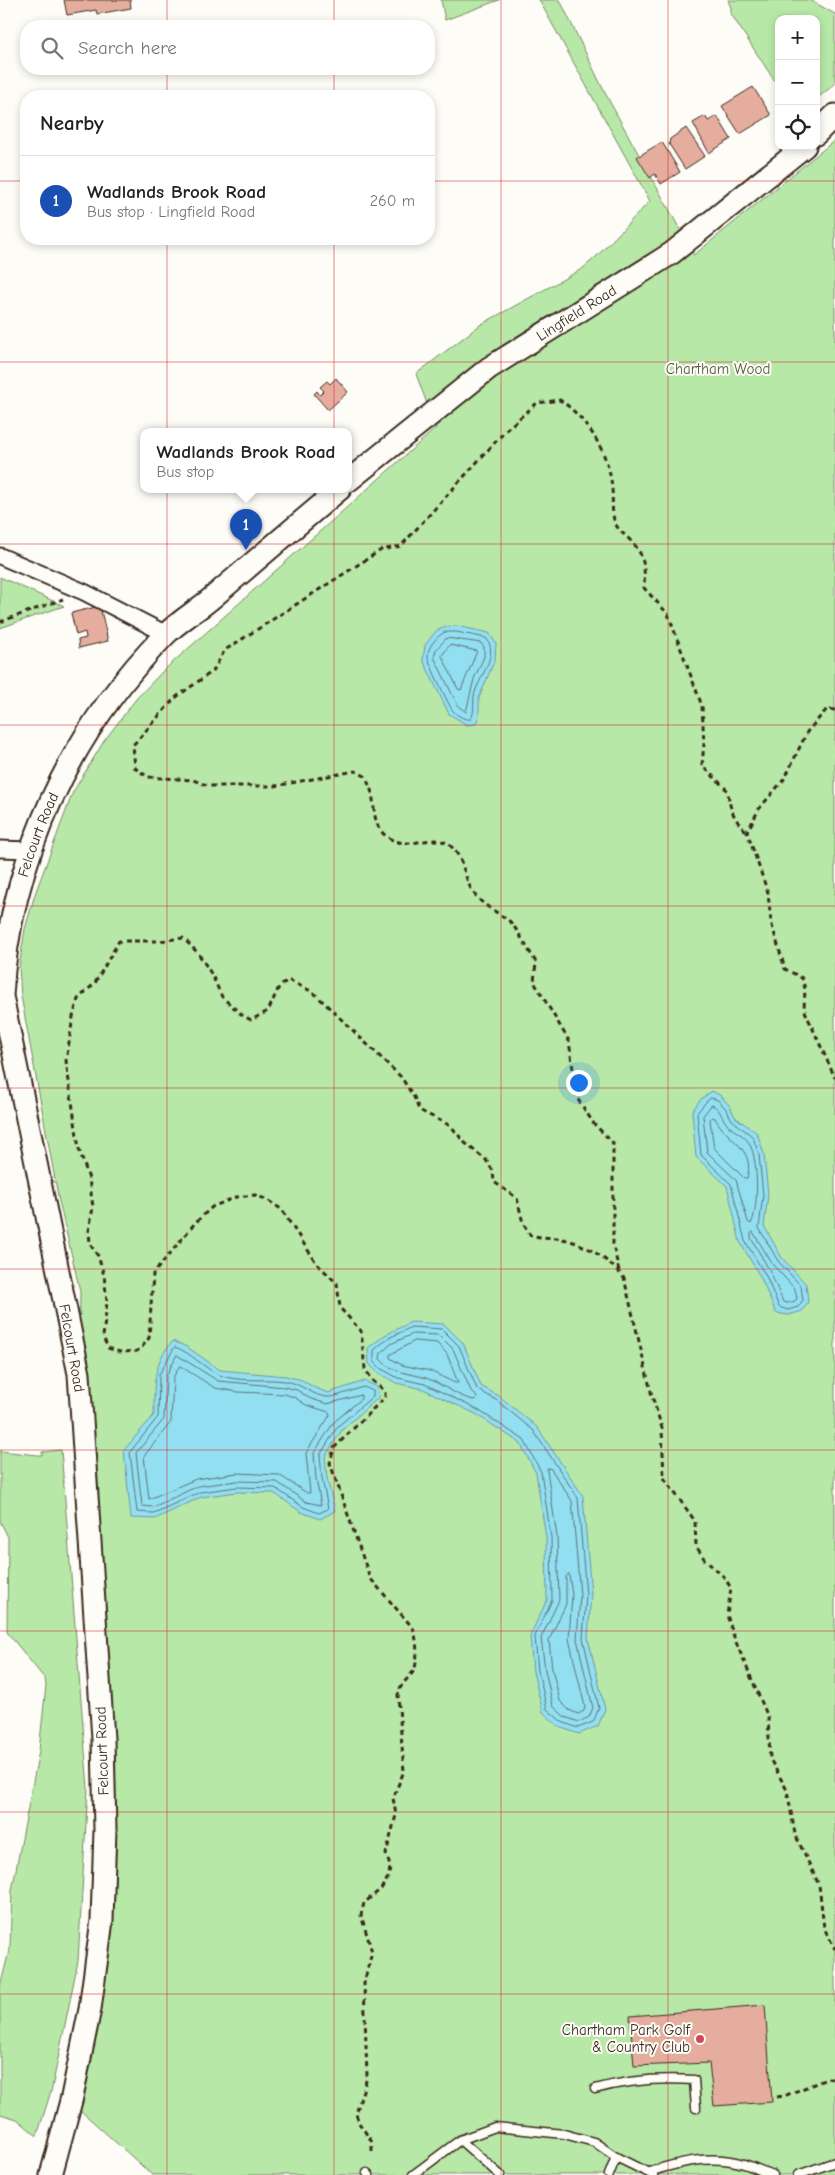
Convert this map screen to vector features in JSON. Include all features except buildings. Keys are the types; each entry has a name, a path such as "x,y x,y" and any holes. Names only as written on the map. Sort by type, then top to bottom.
{"street":[{"path":"820,130 835,115"},
{"name":"Lingfield Road","path":"352,478 489,368 672,252 800,150"},
{"name":"Felcourt Road","path":"51,2175 70,2101 90,2009 102,1920 105,1830 103,1739 79,1374 1,996 4,957 30,850 60,782 90,730 122,685 166,634 335,493"},
{"path":"0,556 84,592 166,634"},
{"path":"0,849 30,850"}],"lane":[{"path":"595,2089 615,2084 670,2078 694,2080 696,2108"},
{"path":"413,2175 460,2140 495,2127 532,2129 564,2134 594,2142 616,2157 651,2174 681,2162 707,2159 743,2164 773,2175"},
{"path":"460,2140 500,2175"},
{"path":"609,2175 616,2157"},
{"path":"798,2175 835,2162"}],"path":[{"path":"619,1273 613,1244 613,1143 594,1124 577,1098 569,1041 534,982 536,962 510,921 480,902 472,890 459,858 448,844 432,839 420,843 394,842 381,832 374,816 372,792 365,776 356,771 274,786 209,786 193,780 148,777 135,768 133,745 175,698 213,671 225,650 381,550 401,546 508,428 537,403 560,400 571,407 594,436 607,462 612,488 611,513 617,528 639,549 646,566 644,588 668,614 702,706 704,744 702,765 728,791 729,806 739,825 747,832 768,892 771,922 785,969 802,978 805,989 804,1009 835,1078"},
{"path":"0,622 84,592"},
{"path":"747,832 759,809 785,778 807,732 827,709 835,710"},
{"path":"372,2151 372,2142 359,2123 356,2114 367,2077 364,1983 372,1952 361,1915 364,1903 381,1889 389,1876 390,1866 386,1854 396,1815 393,1798 404,1771 398,1695 400,1688 413,1672 416,1664 416,1636 413,1628 370,1578 330,1463 334,1448 385,1397 385,1391 373,1381 365,1369 361,1332 340,1308 337,1283 317,1264 281,1209 268,1200 255,1195 236,1197 212,1206 195,1223 153,1274 149,1338 137,1351 120,1352 108,1348 103,1337 107,1302 104,1275 98,1256 90,1244 89,1231 93,1207 80,1149 66,1061 73,1016 78,1000 95,983 119,941 159,941 169,938 183,938 198,953 212,975 222,997 242,1015 251,1020 268,1011 279,987 288,980 313,992 401,1077 414,1096 418,1110 451,1126 464,1142 486,1160 493,1171 494,1182 517,1198 523,1223 530,1235 540,1238 557,1238 587,1248 612,1264 624,1278 652,1396 662,1428 664,1478 695,1520 696,1546 705,1560 724,1577 731,1588 727,1615 735,1640 768,1717 770,1759 787,1790 795,1834 819,1885 824,1928 835,1949"},
{"path":"777,2097 829,2078 835,2080"}],"green space":[{"path":"441,0 499,0 445,20"},
{"name":"Chartham Wood","path":"539,0 560,0 605,93 694,255 835,140 835,2175 152,2175 70,2101 102,1920 79,1374 80,1291 59,1201 21,996 19,967 25,929 35,894 73,792 104,741 136,699 163,671 436,428 416,374 480,325 582,269 650,201"},
{"path":"728,0 810,0 835,14 835,84 820,96 820,15 775,15 775,81 731,14"},
{"path":"0,577 64,606 0,628"},
{"path":"61,1450 88,1788 78,1961 52,2088 37,2136 17,2119 0,2114 0,1987 10,1947 12,1890 39,1751 46,1685 45,1679 7,1632 8,1537 0,1521 0,1451 42,1455 42,1452"}],"water":[{"path":"457,626 489,633 496,643 495,659 479,698 479,715 476,724 467,725 449,714 423,660 425,645 436,631 444,627"},
{"path":"712,1091 721,1096 730,1106 735,1117 757,1133 764,1154 768,1195 764,1226 782,1258 806,1284 808,1302 802,1311 789,1315 776,1313 761,1278 740,1242 727,1186 696,1157 692,1111 701,1099"},
{"path":"411,1322 444,1324 463,1343 481,1386 499,1396 537,1427 583,1496 591,1594 588,1638 605,1709 598,1726 579,1734 559,1727 543,1712 533,1672 530,1636 547,1600 546,1538 536,1473 520,1443 476,1414 423,1389 396,1383 377,1372 369,1364 368,1348 385,1335"},
{"path":"173,1341 187,1347 220,1370 286,1376 302,1380 328,1393 365,1381 377,1387 379,1397 342,1430 325,1457 327,1478 335,1511 320,1519 301,1512 274,1493 237,1492 201,1497 155,1519 131,1518 124,1450 154,1415 154,1385 158,1367 166,1349"}],"place":[{"name":"Wadlands Brook Road","path":"246,550"},
{"name":"Chartham Park Golf & Country Club","path":"700,2039"}]}
